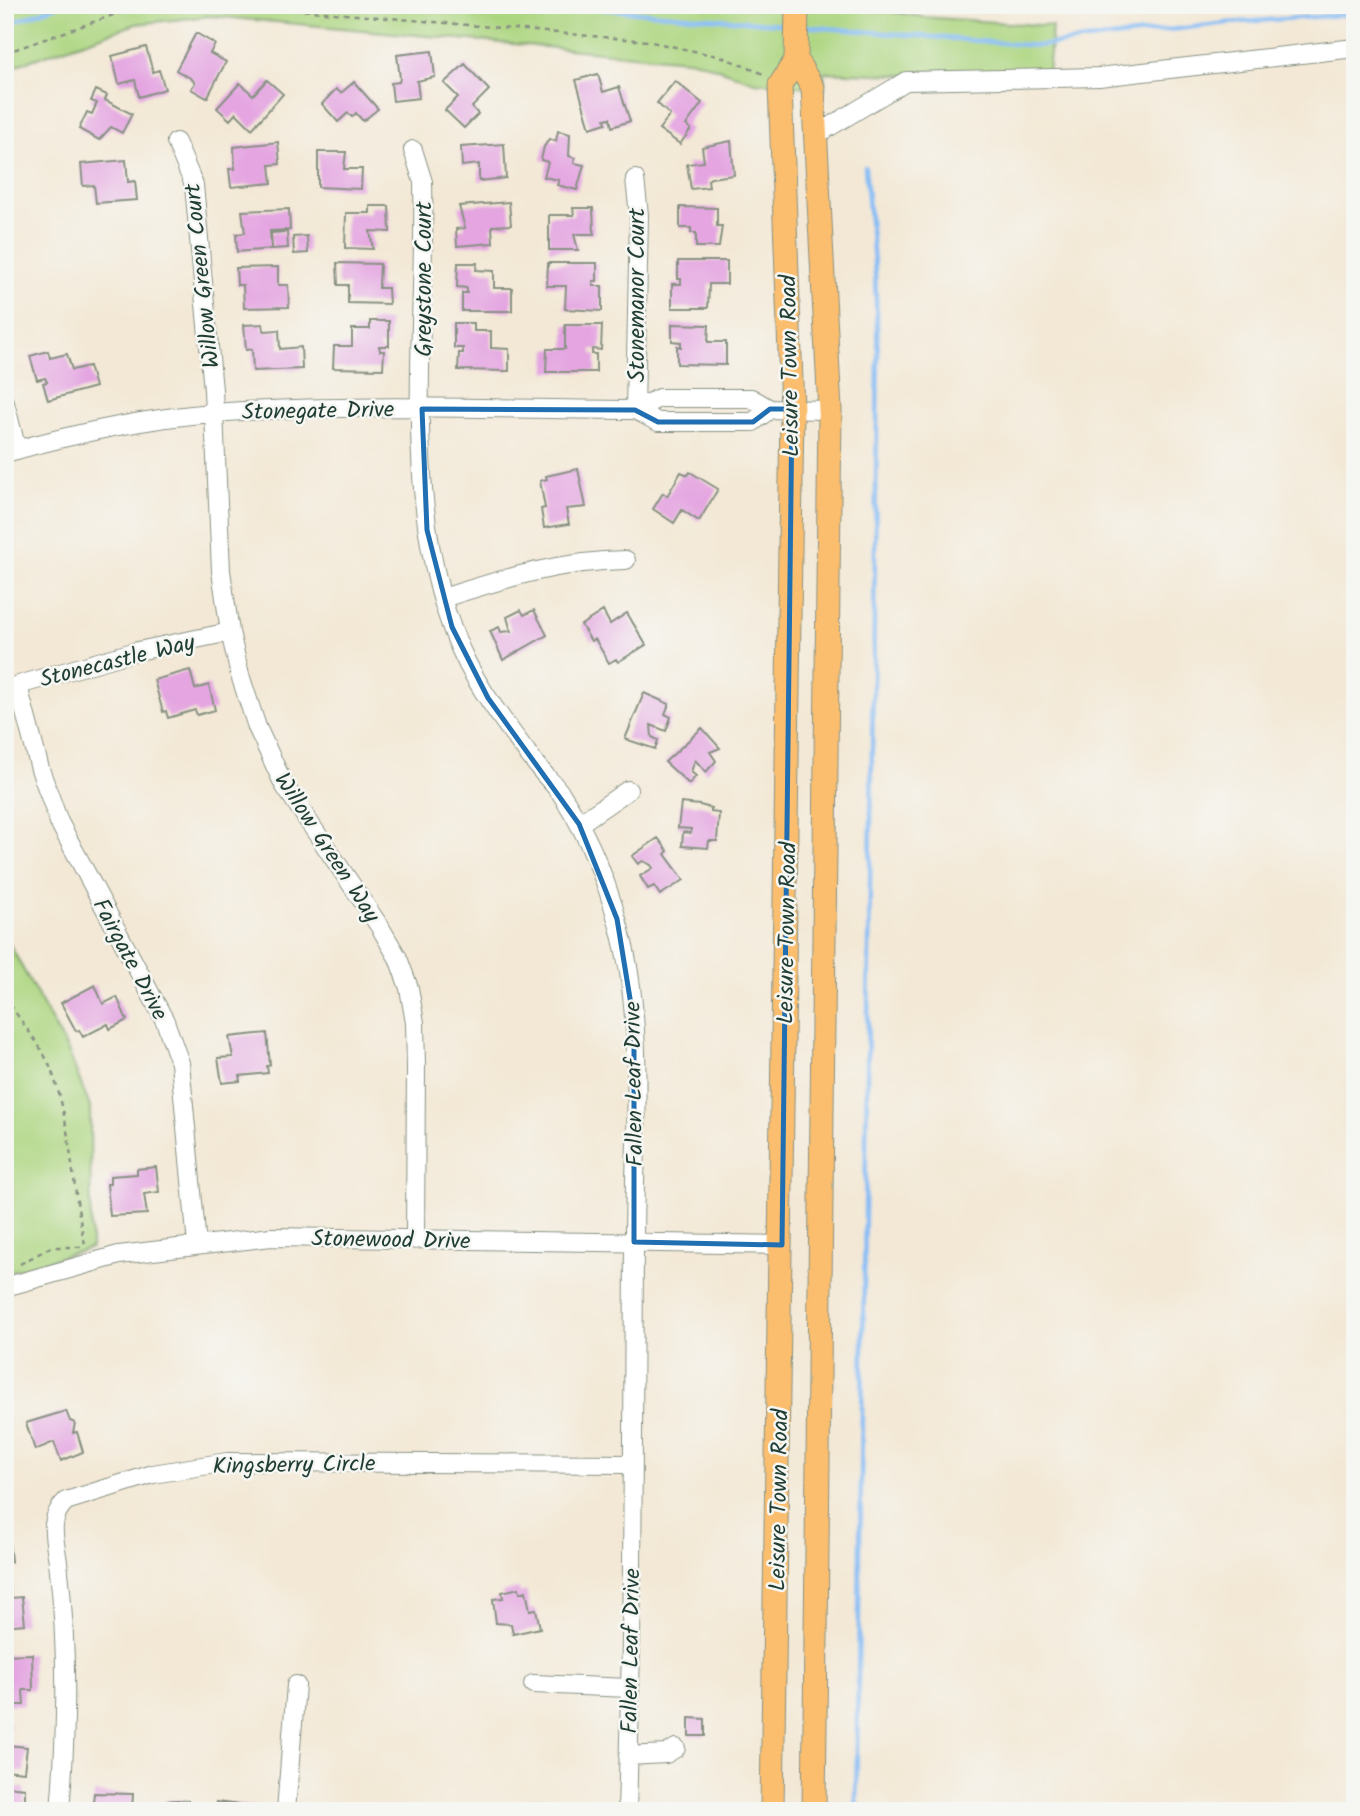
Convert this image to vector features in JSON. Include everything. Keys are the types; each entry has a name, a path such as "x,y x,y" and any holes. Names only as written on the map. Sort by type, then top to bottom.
{"main road":[{"name":"Leisure Town Road","path":"772,1811 782,1245 780,85 796,60 797,5"},
{"name":"Leisure Town Road","path":"796,60 813,88 830,410 814,1811"}],"street":[{"path":"816,135 906,81 1099,77 1355,48"},
{"name":"Willow Green Court","path":"176,142 194,185 214,413"},
{"name":"Greystone Court","path":"412,150 423,183 422,409"},
{"name":"Stonemanor Court","path":"635,179 639,215 635,410"},
{"name":"Stonegate Drive","path":"11,451 117,427 214,413 325,407 635,410 659,398 751,398 781,409 830,410"},
{"path":"5,403 11,451"},
{"name":"Fallen Leaf Drive","path":"422,409 427,530 443,598 468,664 488,698 559,791 579,824 607,886 632,988 634,1242 627,1811"},
{"name":"Willow Green Way","path":"214,413 221,572 230,632 257,727 284,785 380,927 398,958 409,988 415,1023 415,1240"},
{"path":"443,598 542,568 583,561 626,560"},
{"name":"Stonecastle Way","path":"11,687 133,652 230,632"},
{"name":"Fairgate Drive","path":"11,687 60,822 165,1021 180,1063 187,1110 197,1245"},
{"path":"579,824 628,790"},
{"name":"Stonewood Drive","path":"5,1287 119,1255 271,1237 782,1245"},
{"name":"Kingsberry Circle","path":"60,1811 66,1669 64,1611 53,1522 66,1501 153,1474 238,1462 632,1464"},
{"path":"533,1684 629,1688"},
{"path":"286,1811 296,1685"},
{"path":"628,1756 666,1754 676,1748"}],"path":[{"path":"5,53 116,14 159,5"},
{"path":"244,5 647,41 722,57 763,72 771,79"},
{"path":"5,996 39,1043 57,1086 73,1154 78,1215 86,1250 51,1247 15,1266"}],"highlighted area":[{"path":"422,409 635,410 658,422 753,422 770,409 792,409 782,1245 634,1242 634,1023 617,919 579,824 488,698 452,627 427,530"}],"green space":[{"path":"5,5 850,5 923,17 1052,26 1048,77 975,78 824,72 825,89 755,82 697,61 210,16 136,24 5,69"},
{"path":"5,936 69,1053 90,1107 91,1248 5,1273"}],"building":[{"path":"196,33 215,44 210,53 226,62 207,98 191,89 195,83 192,79 176,70"},
{"path":"146,47 153,72 159,70 165,89 139,97 135,80 119,84 112,56"},
{"path":"432,51 435,77 417,81 419,98 393,101 391,83 399,82 400,78 397,55"},
{"path":"465,64 489,90 472,107 478,114 464,128 445,110 458,97 444,83"},
{"path":"598,74 603,92 619,87 630,121 612,127 610,118 605,119 606,123 590,128 576,80"},
{"path":"267,80 283,94 252,129 236,113 230,120 217,108 240,83 253,95"},
{"path":"675,81 702,103 686,125 691,129 680,144 659,129 670,115 657,103"},
{"path":"354,82 378,109 363,121 356,113 352,117 348,113 338,122 322,104 336,89 341,93"},
{"path":"96,90 107,95 105,100 132,114 122,133 111,127 99,140 79,129 87,112 92,114 97,103 91,101"},
{"path":"558,131 570,134 569,156 575,158 574,163 584,165 577,190 557,185 559,180 544,177 548,162 541,160 544,147 549,139 556,141"},
{"path":"5,132 15,138 5,153"},
{"path":"731,141 734,175 711,178 708,180 709,187 691,189 687,164 704,162 702,147"},
{"path":"278,142 280,164 270,165 272,183 231,187 229,169 235,169 234,147"},
{"path":"504,144 506,178 479,181 479,164 462,166 461,147"},
{"path":"318,152 346,152 344,169 362,169 361,189 318,187"},
{"path":"126,160 128,182 135,181 137,200 96,203 94,185 83,186 81,164"},
{"path":"509,202 511,225 492,226 493,243 457,246 456,229 465,228 459,206"},
{"path":"370,206 389,206 390,232 370,231 373,249 345,248 346,213 370,213"},
{"path":"680,207 717,208 717,226 722,226 719,247 696,247 696,233 691,233 691,228 680,228"},
{"path":"573,208 593,208 594,234 574,234 578,250 549,250 549,215 574,215"},
{"path":"289,209 290,230 270,231 271,249 237,252 236,234 245,233 242,211"},
{"path":"287,232 288,248 272,249 271,233"},
{"path":"307,236 308,253 294,254 293,237"},
{"path":"678,261 727,261 727,284 709,284 708,308 672,308 672,284 681,284 681,279 678,279"},
{"path":"337,263 380,264 379,288 388,288 389,304 348,303 348,285 338,285"},
{"path":"458,263 477,263 476,270 494,271 494,288 512,288 512,311 462,311 462,293 467,293 467,288 457,287"},
{"path":"548,263 597,263 597,281 593,281 593,286 602,286 602,311 565,309 566,286 547,286"},
{"path":"278,267 278,285 288,285 289,307 244,308 243,285 237,285 236,268"},
{"path":"370,321 389,321 389,346 379,346 380,351 384,351 383,369 333,368 334,346 352,346 352,329 370,329"},
{"path":"454,323 474,323 474,331 491,331 491,348 509,349 509,371 458,370 459,353 463,353 463,348 454,348"},
{"path":"263,324 264,331 279,330 280,349 301,347 302,369 253,371 252,349 246,350 244,325"},
{"path":"672,324 709,325 708,342 726,342 726,365 677,364 677,346 681,347 681,342 672,341"},
{"path":"565,325 602,325 601,350 592,349 592,354 596,354 596,372 546,372 547,349 565,349"},
{"path":"48,351 50,358 67,354 72,370 89,366 95,387 48,400 43,383 47,382 45,378 37,380 30,356"},
{"path":"578,469 586,507 566,509 569,524 544,528 541,509 545,508 540,481 547,479 546,476"},
{"path":"681,472 688,475 690,472 718,489 699,521 682,510 674,523 653,509 663,493 667,496"},
{"path":"521,610 524,615 534,610 547,635 503,660 490,631 499,627 501,632 511,631 507,617"},
{"path":"603,611 610,624 627,613 646,645 618,662 616,659 609,663 595,639 591,641 581,625"},
{"path":"190,670 195,689 209,685 215,710 197,715 195,710 168,718 166,711 163,712 154,680"},
{"path":"644,693 669,704 665,714 671,717 666,731 651,725 652,737 658,740 655,749 625,739"},
{"path":"702,728 720,748 710,752 716,761 706,772 695,760 691,772 696,776 689,784 665,762"},
{"path":"681,803 700,805 711,808 711,812 719,813 717,841 709,841 708,848 682,846 683,832 691,833 691,829 678,828"},
{"path":"658,838 668,851 665,854 684,880 660,895 654,886 648,889 640,876 653,868 651,865 643,861 638,864 632,856"},
{"path":"95,985 103,1004 117,997 127,1020 110,1029 108,1024 83,1037 79,1030 76,1031 61,1003"},
{"path":"267,1033 270,1065 267,1066 268,1073 240,1076 240,1081 222,1083 218,1058 233,1057 229,1037"},
{"path":"156,1167 159,1192 144,1194 147,1214 110,1216 107,1184 110,1184 110,1176 137,1174 137,1169"},
{"path":"66,1411 70,1421 75,1423 73,1433 77,1432 83,1452 61,1461 54,1442 35,1450 26,1423"},
{"path":"5,1537 9,1537 11,1562 5,1562"},
{"path":"9,1583 11,1598 22,1597 25,1624 5,1626 5,1584"},
{"path":"519,1588 520,1593 526,1591 530,1610 536,1609 540,1628 513,1634 511,1624 496,1623 493,1599 503,1598 502,1592"},
{"path":"32,1654 33,1690 23,1690 24,1705 5,1705 5,1655"},
{"path":"689,1718 705,1719 705,1736 689,1736"},
{"path":"5,1722 10,1723 7,1745 27,1747 24,1772 5,1770"},
{"path":"5,1786 25,1788 25,1811 10,1811 5,1807"},
{"path":"94,1793 133,1794 132,1811 92,1811"},
{"path":"164,1801 188,1801 187,1811 164,1811"},
{"path":"216,1802 257,1807 257,1811 216,1811"}],"waterway":[{"path":"5,25 60,5"},
{"path":"555,5 791,25"},
{"path":"803,26 1037,46 1227,23 1355,14"},
{"path":"856,1811 878,354 875,272 865,167"}]}
